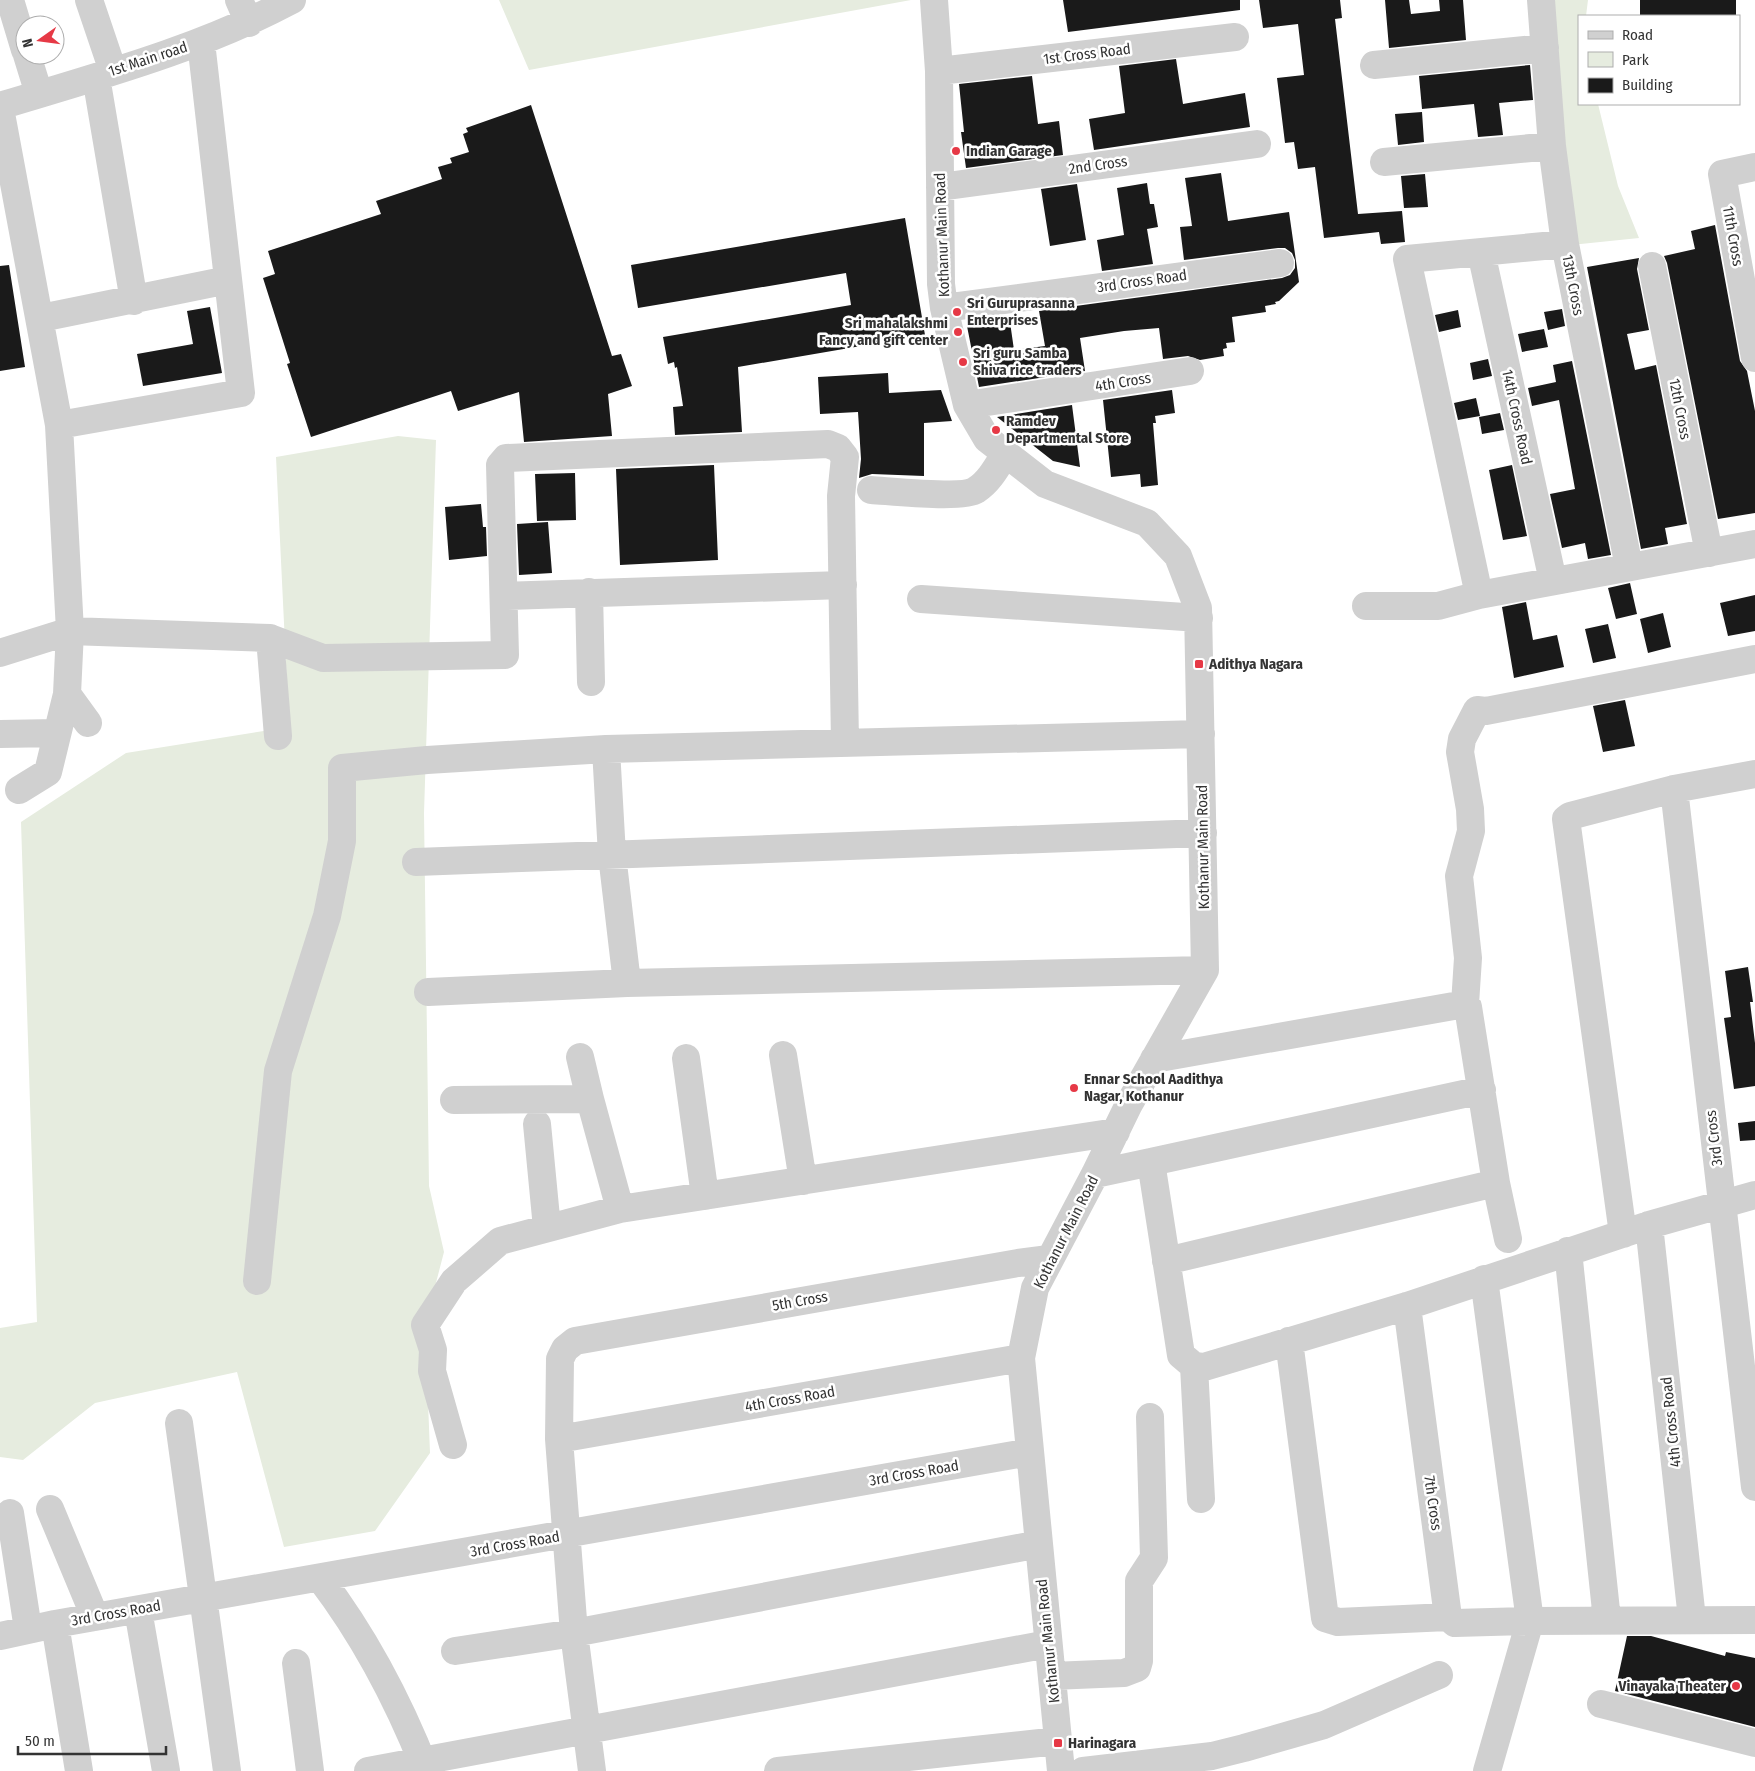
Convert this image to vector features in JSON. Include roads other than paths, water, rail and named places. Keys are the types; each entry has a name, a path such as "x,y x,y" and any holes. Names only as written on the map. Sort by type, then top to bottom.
{"street":[{"path":"10,0 15,17"},
{"path":"89,0 104,74 134,301"},
{"name":"1st Main road","path":"0,107 201,42 244,11 292,0"},
{"name":"Kothanur Main Road","path":"934,0 939,71 944,308 967,405 987,439 1044,484 1146,523 1178,556 1198,608 1199,618 1205,970 1154,1059 1096,1174 1035,1288 1021,1358 1061,1771"},
{"name":"13th Cross","path":"1541,0 1552,146 1565,244 1628,567"},
{"name":"1st Cross Road","path":"939,71 1235,37"},
{"path":"59,426 241,393 201,42"},
{"path":"1374,65 1545,48"},
{"path":"30,65 38,94"},
{"path":"0,107 41,318 59,426 70,631 67,694 48,772 19,790"},
{"name":"2nd Cross","path":"940,187 1257,144"},
{"path":"1384,162 1552,146"},
{"name":"11th Cross","path":"1755,167 1722,174 1746,259 1755,358"},
{"path":"1479,595 1407,259 1565,244"},
{"name":"14th Cross Road","path":"1481,252 1553,581"},
{"name":"3rd Cross Road","path":"944,308 1280,262"},
{"name":"12th Cross","path":"1652,266 1709,553"},
{"path":"41,318 134,301 228,280"},
{"name":"4th Cross","path":"967,405 1190,372"},
{"path":"0,653 70,631 270,638 323,658 505,655 500,465 506,458 828,444 838,448 845,457 840,496 845,744"},
{"path":"871,490 957,494 974,492 989,478 1005,454"},
{"path":"1366,606 1438,606 1479,595 1755,544"},
{"path":"504,596 843,585"},
{"path":"589,592 591,682"},
{"path":"922,600 1199,618"},
{"path":"270,638 278,736"},
{"path":"1508,1239 1496,1183 1468,1007 1465,1004 1468,958 1460,876 1471,831 1470,809 1460,752 1462,739 1477,710 1486,711 1755,659"},
{"path":"67,694 88,723"},
{"path":"0,734 57,733"},
{"path":"257,1281 278,1071 327,916 342,841 342,768 427,760 606,749 1201,734"},
{"path":"606,749 612,855 627,982"},
{"path":"1623,1234 1565,824 1570,816 1674,790 1755,774"},
{"name":"3rd Cross","path":"1674,790 1755,1487"},
{"path":"416,862 1203,833"},
{"path":"428,992 627,982 1205,970"},
{"path":"1154,1059 1462,1003 1465,1004"},
{"path":"783,1055 803,1181"},
{"path":"580,1057 620,1208"},
{"path":"686,1058 705,1196"},
{"path":"1096,1174 1482,1090"},
{"path":"454,1100 590,1098"},
{"path":"537,1124 548,1228"},
{"path":"453,1445 432,1371 433,1350 425,1325 454,1281 500,1241 620,1208 1116,1132"},
{"path":"1151,1162 1180,1355 1194,1366 1204,1367 1406,1306 1650,1225 1755,1195"},
{"path":"1166,1261 1496,1183"},
{"name":"4th Cross Road","path":"1650,1225 1692,1619"},
{"path":"1568,1251 1607,1620"},
{"name":"5th Cross","path":"559,1439 560,1359 565,1350 575,1341 1018,1263 1050,1259"},
{"path":"1484,1279 1530,1621 1487,1771"},
{"name":"7th Cross","path":"1406,1306 1448,1617"},
{"path":"1289,1341 1325,1618 1338,1622 1448,1617 1455,1623 1692,1619 1755,1620"},
{"name":"4th Cross Road","path":"559,1439 1021,1358"},
{"path":"1194,1366 1201,1499"},
{"path":"1052,1676 1124,1673 1137,1668 1139,1661 1140,1581 1154,1558 1150,1417"},
{"path":"179,1423 227,1771"},
{"path":"559,1439 568,1535 574,1633 592,1771"},
{"name":"3rd Cross Road","path":"0,1636 55,1624 1030,1452"},
{"path":"50,1509 82,1591 95,1617"},
{"path":"10,1512 28,1629"},
{"path":"455,1651 574,1633 1039,1544"},
{"path":"320,1578 359,1632 384,1679 415,1766"},
{"path":"138,1610 166,1771"},
{"path":"55,1624 78,1771"},
{"path":"368,1771 415,1766 587,1730 1048,1644"},
{"path":"296,1664 310,1771"},
{"path":"1083,1771 1212,1756 1244,1748 1324,1725 1438,1675"},
{"path":"1601,1704 1755,1743"},
{"path":"778,1771 1058,1741"}],"place":[{"name":"Indian Garage","path":"956,151"},
{"name":"Sri Guruprasanna Enterprises","path":"957,312"},
{"name":"Sri mahalakshmi Fancy and gift center","path":"958,332"},
{"name":"Sri guru Samba Shiva rice traders","path":"963,362"},
{"name":"Ramdev Departmental Store","path":"996,430"},
{"name":"Adithya Nagara","path":"1199,664"},
{"name":"Ennar School Aadithya Nagar, Kothanur","path":"1074,1088"},
{"name":"Vinayaka Theater","path":"1736,1686"},
{"name":"Harinagara","path":"1058,1743"}]}
